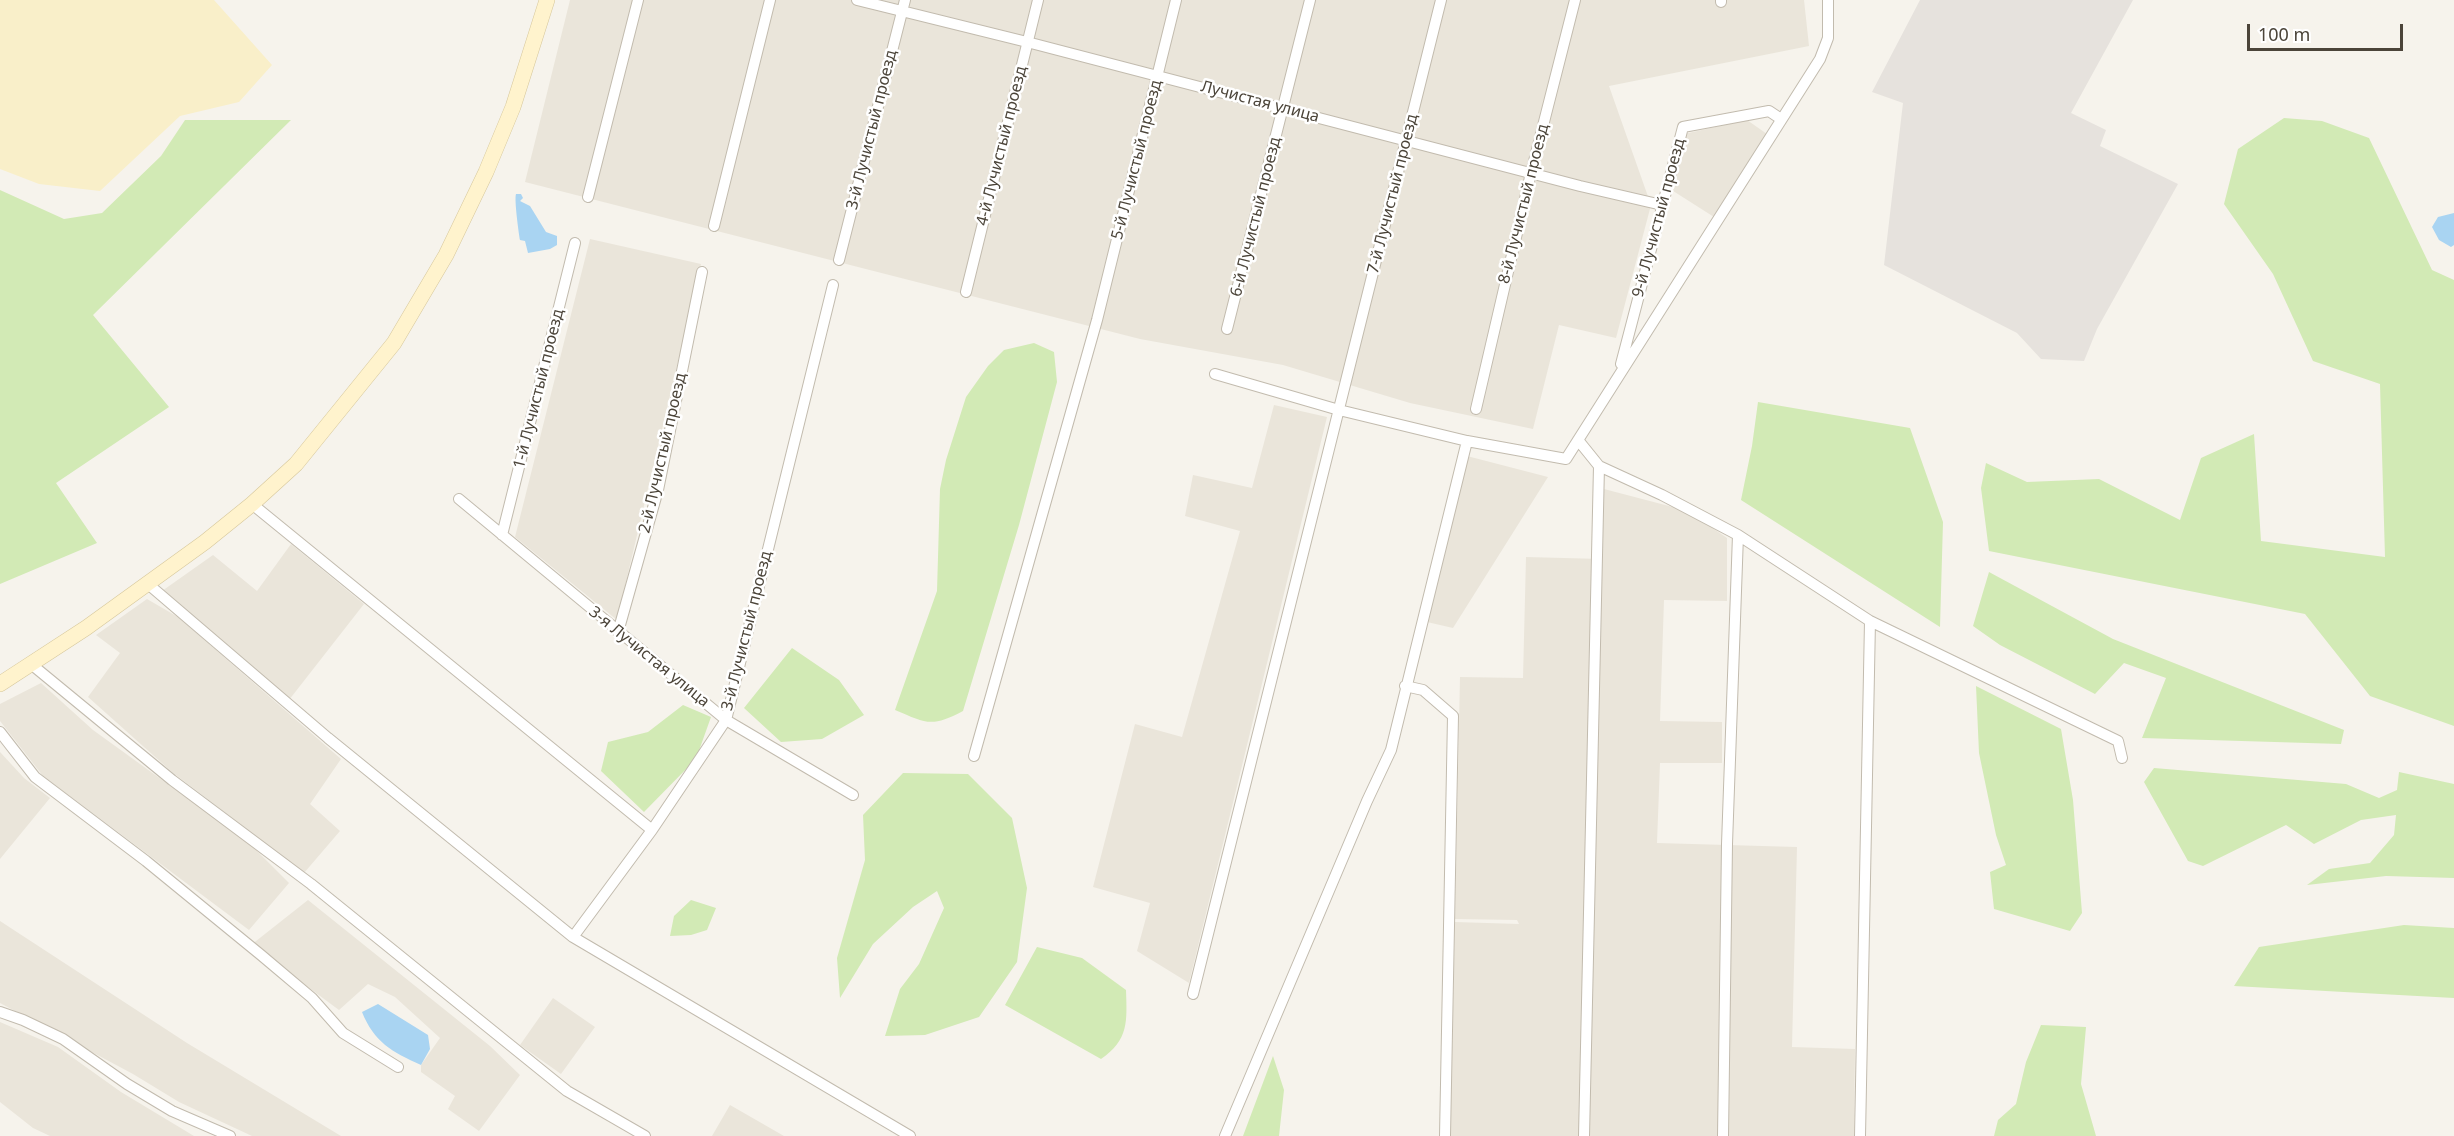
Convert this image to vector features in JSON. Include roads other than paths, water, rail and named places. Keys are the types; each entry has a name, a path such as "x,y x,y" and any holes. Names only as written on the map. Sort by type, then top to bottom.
{"street":[{"path":"0,684 148,584 252,504 296,464 394,343 446,255 486,172 513,108 547,0"},
{"path":"588,197 638,0"},
{"path":"714,226 770,0"},
{"name":"Лучистая улица","path":"857,0 903,5 1027,42 1662,205"},
{"name":"4-й Лучистый проезд","path":"966,292 1038,0"},
{"name":"5-й Лучистый проезд","path":"974,756 1097,320 1176,0"},
{"name":"6-й Лучистый проезд","path":"1227,329 1310,0"},
{"name":"7-й Лучистый проезд","path":"1193,994 1441,0"},
{"name":"8-й Лучистый проезд","path":"1476,410 1531,173 1575,0"},
{"path":"1215,374 1339,410 1467,441 1566,459 1820,59 1828,38 1828,0"},
{"name":"3-й Лучистый проезд","path":"839,260 903,5"},
{"name":"9-й Лучистый проезд","path":"1619,373 1683,127 1769,111 1781,119"},
{"name":"1-й Лучистый проезд","path":"502,535 575,243"},
{"name":"2-й Лучистый проезд","path":"618,632 657,490 702,272"},
{"name":"3-й Лучистый проезд","path":"573,937 652,830 726,720 833,285"},
{"path":"1578,440 1599,466 1662,495 1738,535 1870,621 2118,741 2122,758"},
{"path":"1225,1136 1367,801 1391,750 1467,441"},
{"path":"1584,1136 1599,466"},
{"name":"3-я Лучистая улица","path":"459,499 726,720 853,795"},
{"path":"252,504 652,830"},
{"path":"1723,1136 1727,844 1738,535"},
{"path":"148,584 328,738 573,937 910,1136"},
{"path":"1860,1136 1870,621"},
{"path":"31,664 172,780 311,884 567,1091 645,1136"},
{"path":"1405,686 1423,690 1452,716 1445,1136"},
{"path":"0,732 35,777 146,861 261,955 312,998 343,1033 398,1067"},
{"path":"0,1012 63,1039 127,1084 172,1111 230,1136"}],"water":[{"path":"516,194 521,194 523,198 520,201 530,206 546,232 557,236 557,245 550,249 528,253 525,241 520,240"},
{"path":"2454,213 2454,245 2451,247 2439,240 2432,227 2438,217"},
{"path":"378,1004 428,1035 430,1049 421,1065 385,1045 372,1031 362,1012"}]}
